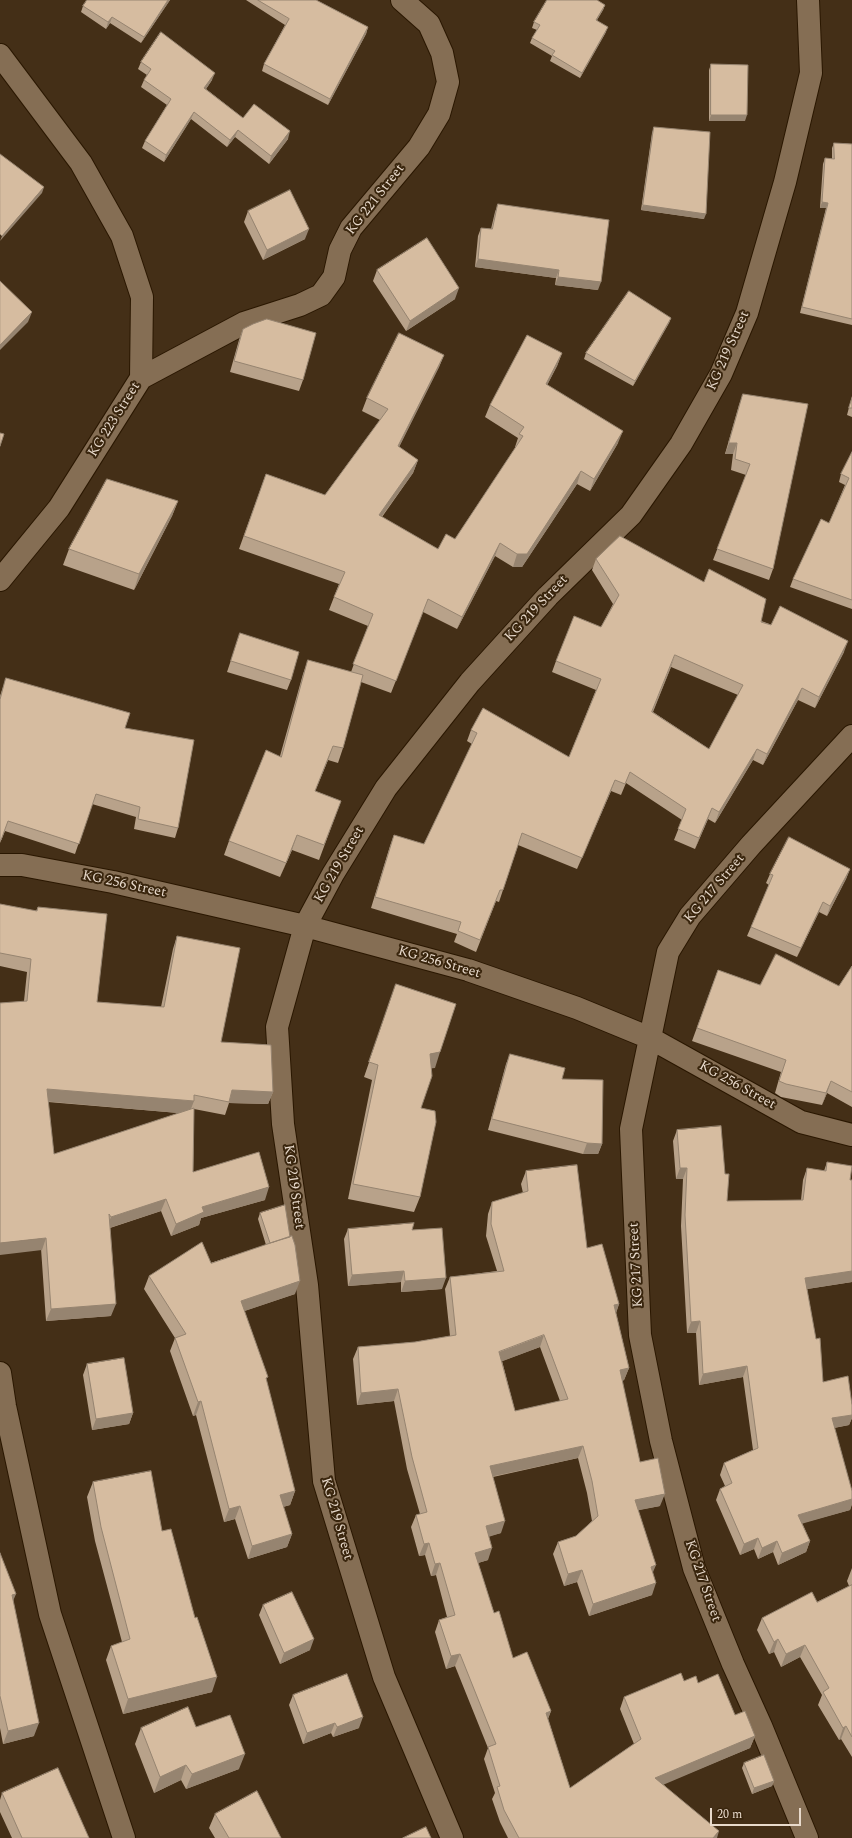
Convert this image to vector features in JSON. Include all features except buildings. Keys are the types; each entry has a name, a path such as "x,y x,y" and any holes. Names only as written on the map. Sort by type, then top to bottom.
{"street":[{"name":"KG 221 Street","path":"141,378 244,323 300,305 321,295 334,277 340,250 351,228 418,147 439,114 448,82 442,53 429,24 402,0"},
{"name":"KG 219 Street","path":"452,1838 384,1677 324,1481 307,1284 283,1124 277,1027 305,926 333,874 386,788 470,682 548,596 631,515 681,444 721,374 747,313 785,182 811,73 808,0"},
{"name":"KG 223 Street","path":"0,55 81,163 122,236 142,297 141,378 59,508 0,580"},
{"name":"KG 217 Street","path":"807,1838 762,1726 733,1664 694,1568 661,1441 640,1334 631,1129 668,952 690,916 751,845 852,736"},
{"name":"KG 256 Street","path":"0,865 22,865 113,882 305,926 468,970 577,1008 650,1038 801,1122 852,1135"},
{"path":"0,1373 5,1406 50,1614 124,1838"}]}
